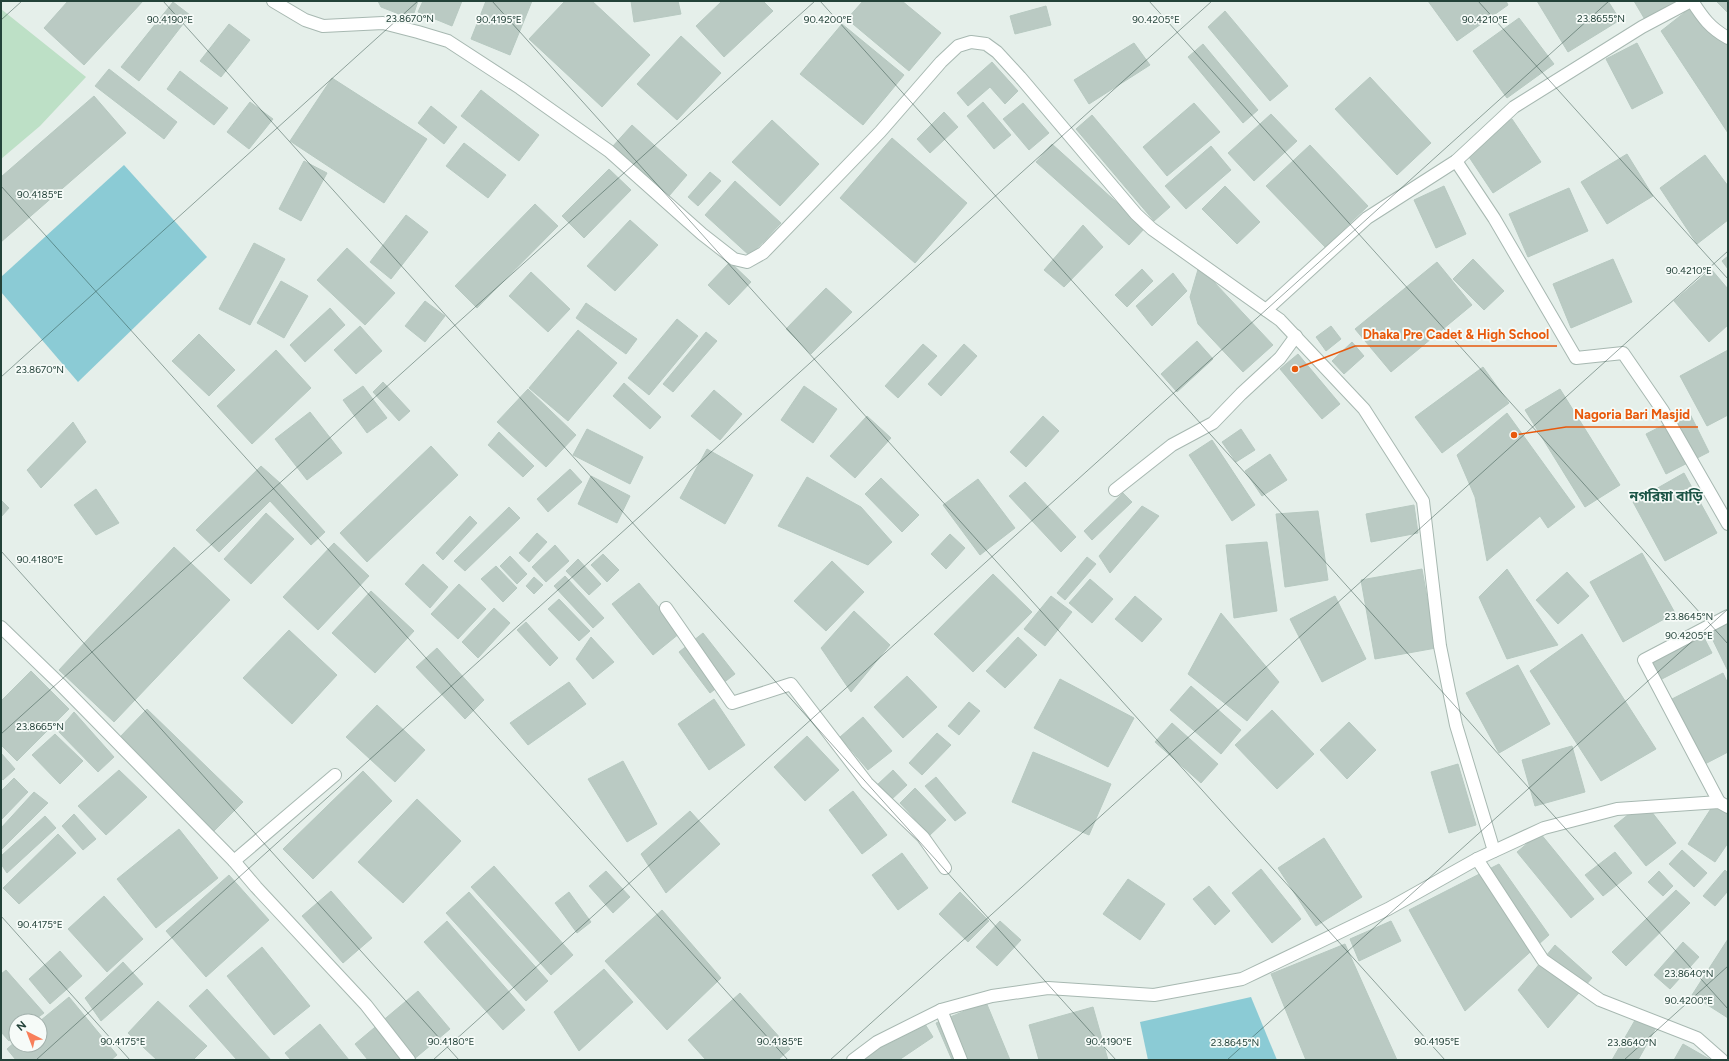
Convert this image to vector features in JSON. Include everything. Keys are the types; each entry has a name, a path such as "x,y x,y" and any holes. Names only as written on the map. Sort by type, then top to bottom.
{"street":[{"path":"273,1 305,20 323,26 383,23 448,41 520,88 609,152 702,234 734,259 747,262 763,253 880,132 941,62 958,46 972,42 986,44 997,52 1020,77 1136,214 1152,229 1280,320 1296,336 1364,409 1423,501 1440,646 1455,718 1494,851"},
{"path":"1266,310 1367,218 1456,161 1514,107 1642,27 1692,1 1702,17 1714,31 1728,38"},
{"path":"1456,161 1494,218 1576,358 1623,353 1663,411 1728,524"},
{"path":"1115,490 1172,444 1213,423 1241,394 1280,358 1296,336"},
{"path":"666,608 732,703 791,684 867,783 923,837 945,868"},
{"path":"853,1060 877,1042 942,1010 992,996 1048,988 1154,995 1242,980 1388,909 1477,859 1544,828 1617,809 1723,804 1644,660 1728,616"},
{"path":"1,627 60,684 234,861 256,887 366,1005 409,1060"},
{"path":"234,861 335,775"},
{"path":"1477,859 1543,960 1600,1000 1697,1038 1722,1060"},
{"path":"942,1010 961,1060"}],"green space":[{"path":"1,9 86,77 40,126 1,159"}],"water":[{"path":"124,165 207,257 78,382 1,292 1,277"},
{"path":"1251,997 1277,1060 1148,1060 1140,1022"}],"building":[{"path":"68,1 143,1 84,65 44,28"},
{"path":"378,1 418,1 412,19 381,7"},
{"path":"423,1 462,1 452,26 418,12"},
{"path":"486,1 532,1 510,55 471,39"},
{"path":"565,1 592,1 650,55 602,107 529,39"},
{"path":"631,1 678,1 681,14 634,22"},
{"path":"722,1 763,1 773,11 724,57 696,26"},
{"path":"863,1 902,1 941,33 909,71 847,19"},
{"path":"1428,1 1506,1 1508,5 1457,41"},
{"path":"1537,1 1608,1 1620,20 1568,52"},
{"path":"1634,1 1684,1 1647,23"},
{"path":"1716,1 1728,1 1728,13"},
{"path":"173,2 190,15 139,81 121,67"},
{"path":"1046,6 1051,25 1015,34 1010,16"},
{"path":"1689,9 1728,35 1728,133 1661,31"},
{"path":"1225,11 1288,86 1270,101 1208,27"},
{"path":"1519,18 1554,64 1507,98 1473,51"},
{"path":"229,24 250,40 221,77 200,61"},
{"path":"842,24 904,75 863,125 800,74"},
{"path":"681,36 721,73 677,120 637,84"},
{"path":"1134,43 1150,65 1089,104 1074,80"},
{"path":"1637,43 1663,93 1632,109 1606,59"},
{"path":"1203,44 1258,110 1243,123 1188,57"},
{"path":"992,62 1018,91 1005,104 990,87 968,106 957,93"},
{"path":"109,69 177,122 164,139 95,86"},
{"path":"180,71 228,108 214,125 167,89"},
{"path":"1370,77 1431,143 1397,175 1335,109"},
{"path":"332,78 427,139 384,203 290,141"},
{"path":"481,90 539,135 519,161 461,116"},
{"path":"94,96 126,133 1,242 1,177"},
{"path":"250,102 273,119 249,149 227,132"},
{"path":"983,102 1011,135 994,149 967,116"},
{"path":"1023,103 1049,133 1029,150 1003,119"},
{"path":"1194,103 1220,132 1167,176 1143,147"},
{"path":"431,106 457,127 444,144 418,123"},
{"path":"944,112 958,127 930,153 917,139"},
{"path":"1271,114 1297,141 1254,181 1228,153"},
{"path":"1092,115 1170,207 1154,221 1076,129"},
{"path":"1512,119 1541,162 1493,193 1465,151"},
{"path":"772,120 819,164 780,206 732,162"},
{"path":"632,125 687,175 669,196 613,146"},
{"path":"892,138 967,203 915,263 840,198"},
{"path":"464,143 506,175 488,198 446,166"},
{"path":"1052,144 1145,228 1129,245 1036,162"},
{"path":"1310,145 1368,206 1325,247 1266,186"},
{"path":"1211,146 1231,170 1186,209 1165,186"},
{"path":"1627,154 1653,196 1607,224 1581,182"},
{"path":"1705,155 1728,186 1728,220 1697,244 1660,188"},
{"path":"304,161 327,173 301,221 279,209"},
{"path":"609,169 631,190 584,238 562,216"},
{"path":"710,172 721,181 698,206 688,197"},
{"path":"735,181 781,223 750,256 705,215"},
{"path":"1225,186 1260,222 1237,244 1202,209"},
{"path":"1444,186 1466,234 1436,248 1414,200"},
{"path":"1569,188 1588,231 1528,257 1509,214"},
{"path":"535,204 558,226 477,308 455,286"},
{"path":"406,215 428,232 391,279 370,262"},
{"path":"630,220 658,245 615,291 587,266"},
{"path":"1083,225 1103,247 1064,287 1044,270"},
{"path":"254,243 285,259 250,325 219,309"},
{"path":"347,248 395,293 365,325 317,280"},
{"path":"1728,256 1728,269 1722,261"},
{"path":"1473,259 1504,291 1484,310 1453,279"},
{"path":"1613,259 1632,302 1571,328 1553,284"},
{"path":"730,262 751,282 729,305 708,285"},
{"path":"1437,262 1472,305 1391,372 1355,329"},
{"path":"1199,266 1273,345 1243,372 1198,324 1190,297"},
{"path":"1142,269 1153,281 1127,307 1115,295"},
{"path":"1711,269 1728,289 1728,325 1709,342 1674,301"},
{"path":"531,272 570,309 548,332 509,296"},
{"path":"1173,273 1187,291 1152,326 1136,306"},
{"path":"281,281 308,296 284,338 257,323"},
{"path":"826,288 852,312 811,354 786,329"},
{"path":"425,301 445,316 425,342 405,326"},
{"path":"586,303 637,339 626,354 576,318"},
{"path":"330,308 345,325 305,362 290,345"},
{"path":"677,319 698,336 649,395 628,378"},
{"path":"360,326 382,351 356,374 334,350"},
{"path":"1331,326 1341,339 1326,351 1316,337"},
{"path":"578,330 617,363 568,421 529,388"},
{"path":"706,332 717,341 673,392 663,384"},
{"path":"199,334 235,370 209,396 172,361"},
{"path":"1197,341 1213,359 1177,392 1161,374"},
{"path":"1352,342 1364,356 1344,374 1332,361"},
{"path":"923,344 937,356 898,398 885,386"},
{"path":"964,344 977,356 941,396 928,384"},
{"path":"276,350 311,388 252,444 217,406"},
{"path":"1728,350 1728,415 1707,426 1680,376"},
{"path":"1298,354 1340,404 1322,419 1280,369"},
{"path":"1483,367 1509,403 1442,453 1415,417"},
{"path":"383,382 410,411 399,421 373,392"},
{"path":"624,383 661,417 650,429 613,396"},
{"path":"363,386 387,418 367,433 343,400"},
{"path":"804,386 837,409 813,443 781,420"},
{"path":"528,389 576,435 546,467 497,422"},
{"path":"1560,389 1620,485 1585,507 1525,410"},
{"path":"714,390 742,414 720,440 691,416"},
{"path":"310,412 342,453 307,480 275,439"},
{"path":"1689,412 1709,452 1666,474 1646,434"},
{"path":"1507,413 1575,507 1548,528 1540,516 1487,561 1475,497 1457,455"},
{"path":"867,416 891,438 855,478 830,456"},
{"path":"1043,416 1059,431 1026,467 1010,452"},
{"path":"73,422 86,442 41,488 27,470"},
{"path":"587,429 643,457 630,484 573,455"},
{"path":"1241,429 1255,450 1236,462 1222,442"},
{"path":"499,432 534,466 523,477 488,445"},
{"path":"1212,440 1255,505 1232,521 1189,455"},
{"path":"431,446 458,475 367,562 340,533"},
{"path":"707,449 753,475 725,524 680,498"},
{"path":"1270,454 1287,480 1262,496 1245,471"},
{"path":"261,466 280,483 325,532 311,545 270,501 219,552 196,530"},
{"path":"570,469 582,482 548,512 537,499"},
{"path":"1684,473 1717,533 1665,561 1633,502"},
{"path":"591,476 630,496 617,523 578,504"},
{"path":"807,477 861,507 892,542 868,565 778,526"},
{"path":"881,478 919,515 902,532 865,494"},
{"path":"978,479 1015,528 980,555 943,505"},
{"path":"1025,482 1076,537 1061,552 1009,496"},
{"path":"96,489 119,523 96,535 74,505"},
{"path":"1123,493 1132,502 1092,540 1084,531"},
{"path":"1,500 9,508 1,517"},
{"path":"1414,505 1418,533 1371,542 1366,514"},
{"path":"1142,506 1159,516 1110,573 1099,556"},
{"path":"509,507 520,518 465,571 454,561"},
{"path":"1318,511 1328,580 1285,587 1276,514"},
{"path":"266,513 294,539 251,584 224,559"},
{"path":"470,516 477,523 443,560 436,553"},
{"path":"537,533 547,542 529,562 519,553"},
{"path":"950,534 965,548 946,569 931,554"},
{"path":"1267,542 1277,611 1234,618 1226,545"},
{"path":"334,543 369,576 318,630 283,597"},
{"path":"555,545 569,561 546,582 532,567"},
{"path":"174,547 230,600 114,722 59,670"},
{"path":"1642,553 1675,613 1623,642 1590,582"},
{"path":"603,554 619,570 607,582 591,565"},
{"path":"510,556 527,574 517,584 500,566"},
{"path":"1087,557 1096,564 1065,600 1057,593"},
{"path":"578,559 601,584 589,595 566,571"},
{"path":"832,561 864,592 826,631 794,601"},
{"path":"423,564 448,587 430,608 405,584"},
{"path":"496,566 517,588 503,602 481,579"},
{"path":"1422,569 1436,648 1375,659 1361,580"},
{"path":"1507,569 1558,645 1507,659 1479,597"},
{"path":"1567,572 1589,596 1558,624 1536,600"},
{"path":"993,574 1032,612 973,672 934,634"},
{"path":"565,576 604,618 593,628 554,586"},
{"path":"534,577 543,585 534,594 526,586"},
{"path":"1090,579 1113,599 1092,623 1069,603"},
{"path":"639,583 680,633 653,655 612,604"},
{"path":"459,584 486,609 458,639 431,614"},
{"path":"371,591 414,631 375,673 332,633"},
{"path":"1051,596 1072,612 1045,646 1024,629"},
{"path":"1135,596 1162,619 1142,642 1115,619"},
{"path":"1335,596 1366,659 1322,682 1290,619"},
{"path":"559,599 590,631 579,641 548,609"},
{"path":"494,608 510,623 478,658 462,642"},
{"path":"854,611 890,645 851,692 821,648"},
{"path":"1728,612 1728,671 1705,624"},
{"path":"1221,613 1279,682 1247,721 1188,674"},
{"path":"526,622 558,658 550,666 517,630"},
{"path":"1699,628 1712,653 1660,680 1647,656"},
{"path":"289,630 337,675 292,724 243,678"},
{"path":"703,633 735,674 710,693 679,652"},
{"path":"1582,634 1656,749 1601,781 1530,671"},
{"path":"591,637 614,662 593,679 576,659"},
{"path":"1018,637 1037,655 1005,688 986,671"},
{"path":"437,648 484,700 465,719 416,667"},
{"path":"1518,665 1550,724 1499,753 1466,693"},
{"path":"31,671 69,709 17,761 1,745 1,701"},
{"path":"1723,673 1728,684 1728,752 1703,765 1670,700"},
{"path":"907,676 937,707 903,738 874,707"},
{"path":"1060,679 1134,718 1108,767 1034,728"},
{"path":"569,682 586,704 528,745 510,723"},
{"path":"1191,686 1241,730 1221,754 1170,710"},
{"path":"714,699 745,745 709,770 678,724"},
{"path":"969,702 980,711 959,735 948,726"},
{"path":"377,705 425,750 395,782 346,737"},
{"path":"147,709 243,802 214,831 119,738"},
{"path":"1272,710 1314,754 1277,789 1235,745"},
{"path":"74,712 114,757 98,772 58,731"},
{"path":"863,717 892,751 868,770 840,737"},
{"path":"1349,722 1376,750 1347,779 1320,750"},
{"path":"1172,723 1218,764 1201,783 1155,742"},
{"path":"937,733 951,745 922,775 909,763"},
{"path":"55,734 83,761 60,784 32,755"},
{"path":"807,736 839,770 805,801 774,767"},
{"path":"1572,746 1585,792 1535,806 1522,760"},
{"path":"1033,752 1111,784 1089,835 1012,802"},
{"path":"1,753 15,769 3,780 1,778"},
{"path":"623,761 657,824 627,842 588,779"},
{"path":"1458,764 1476,825 1449,833 1431,772"},
{"path":"119,770 147,797 106,835 78,806"},
{"path":"893,770 907,785 891,800 877,785"},
{"path":"363,771 392,801 313,879 283,849"},
{"path":"936,777 966,813 955,821 925,786"},
{"path":"14,778 28,792 1,820 1,791"},
{"path":"915,788 946,820 930,835 900,803"},
{"path":"853,791 887,835 862,854 829,810"},
{"path":"34,792 48,803 1,850 1,828"},
{"path":"417,799 461,841 403,903 358,862"},
{"path":"1644,802 1676,843 1646,866 1614,826"},
{"path":"1714,804 1728,814 1728,843 1715,862 1688,844"},
{"path":"690,811 720,844 666,893 641,854"},
{"path":"74,814 96,839 83,850 62,826"},
{"path":"45,816 56,828 7,873 1,864 1,856"},
{"path":"179,829 218,878 156,928 117,879"},
{"path":"1540,833 1594,899 1571,918 1517,852"},
{"path":"58,834 76,853 19,904 3,888"},
{"path":"1324,838 1362,897 1316,926 1278,868"},
{"path":"1682,850 1707,873 1694,887 1669,864"},
{"path":"1615,852 1632,873 1603,896 1585,875"},
{"path":"902,853 928,888 898,910 872,875"},
{"path":"1499,864 1549,935 1465,1011 1409,910"},
{"path":"494,866 573,955 551,975 471,887"},
{"path":"1261,869 1301,919 1272,943 1232,893"},
{"path":"1725,870 1728,873 1728,891 1715,906 1703,896"},
{"path":"606,871 630,897 613,913 589,886"},
{"path":"1659,871 1673,886 1663,896 1648,882"},
{"path":"229,875 269,920 206,977 166,931"},
{"path":"1128,879 1165,904 1140,940 1103,914"},
{"path":"1209,886 1230,911 1215,925 1193,899"},
{"path":"1676,890 1690,903 1626,966 1612,952"},
{"path":"331,891 372,938 343,963 302,916"},
{"path":"469,892 548,981 526,1001 446,913"},
{"path":"569,892 591,922 577,933 555,903"},
{"path":"960,892 989,921 968,942 939,914"},
{"path":"104,896 143,939 107,972 68,929"},
{"path":"662,910 721,978 667,1030 605,961"},
{"path":"447,921 525,1010 503,1030 424,942"},
{"path":"1000,921 1021,940 997,966 976,947"},
{"path":"1391,921 1401,941 1359,961 1350,939"},
{"path":"1728,939 1728,1018 1692,995"},
{"path":"1683,942 1699,957 1670,989 1654,975"},
{"path":"1345,944 1397,1060 1306,1060 1271,974"},
{"path":"1555,945 1592,978 1548,1028 1518,990"},
{"path":"262,947 310,1006 274,1035 227,976"},
{"path":"60,951 82,976 50,1004 29,979"},
{"path":"123,962 143,984 101,1021 85,998"},
{"path":"604,969 633,1002 579,1051 554,1012"},
{"path":"6,970 44,1013 8,1013 8,1040 1,1032 1,974"},
{"path":"207,989 271,1060 237,1060 189,1006"},
{"path":"418,991 450,1029 413,1060 368,1060 355,1044"},
{"path":"740,993 790,1049 778,1060 706,1060 688,1040"},
{"path":"69,997 117,1055 111,1060 16,1060 10,1053 48,1053 48,1014"},
{"path":"158,1001 207,1046 193,1060 157,1060 128,1033"},
{"path":"986,1002 1010,1060 952,1060 936,1023"},
{"path":"1093,1007 1108,1060 1039,1060 1029,1025"},
{"path":"1638,1015 1657,1026 1638,1060 1612,1060"},
{"path":"920,1016 933,1037 899,1060 853,1060"},
{"path":"320,1024 349,1060 291,1060 285,1053"},
{"path":"1683,1044 1711,1060 1674,1060"}],"place":[{"name":"Dhaka Pre Cadet & High School","path":"1295,369"},
{"name":"Nagoria Bari Masjid","path":"1514,435"}],"district":[{"name":"নগরিয়া বাড়ি","path":"1666,496"}]}
